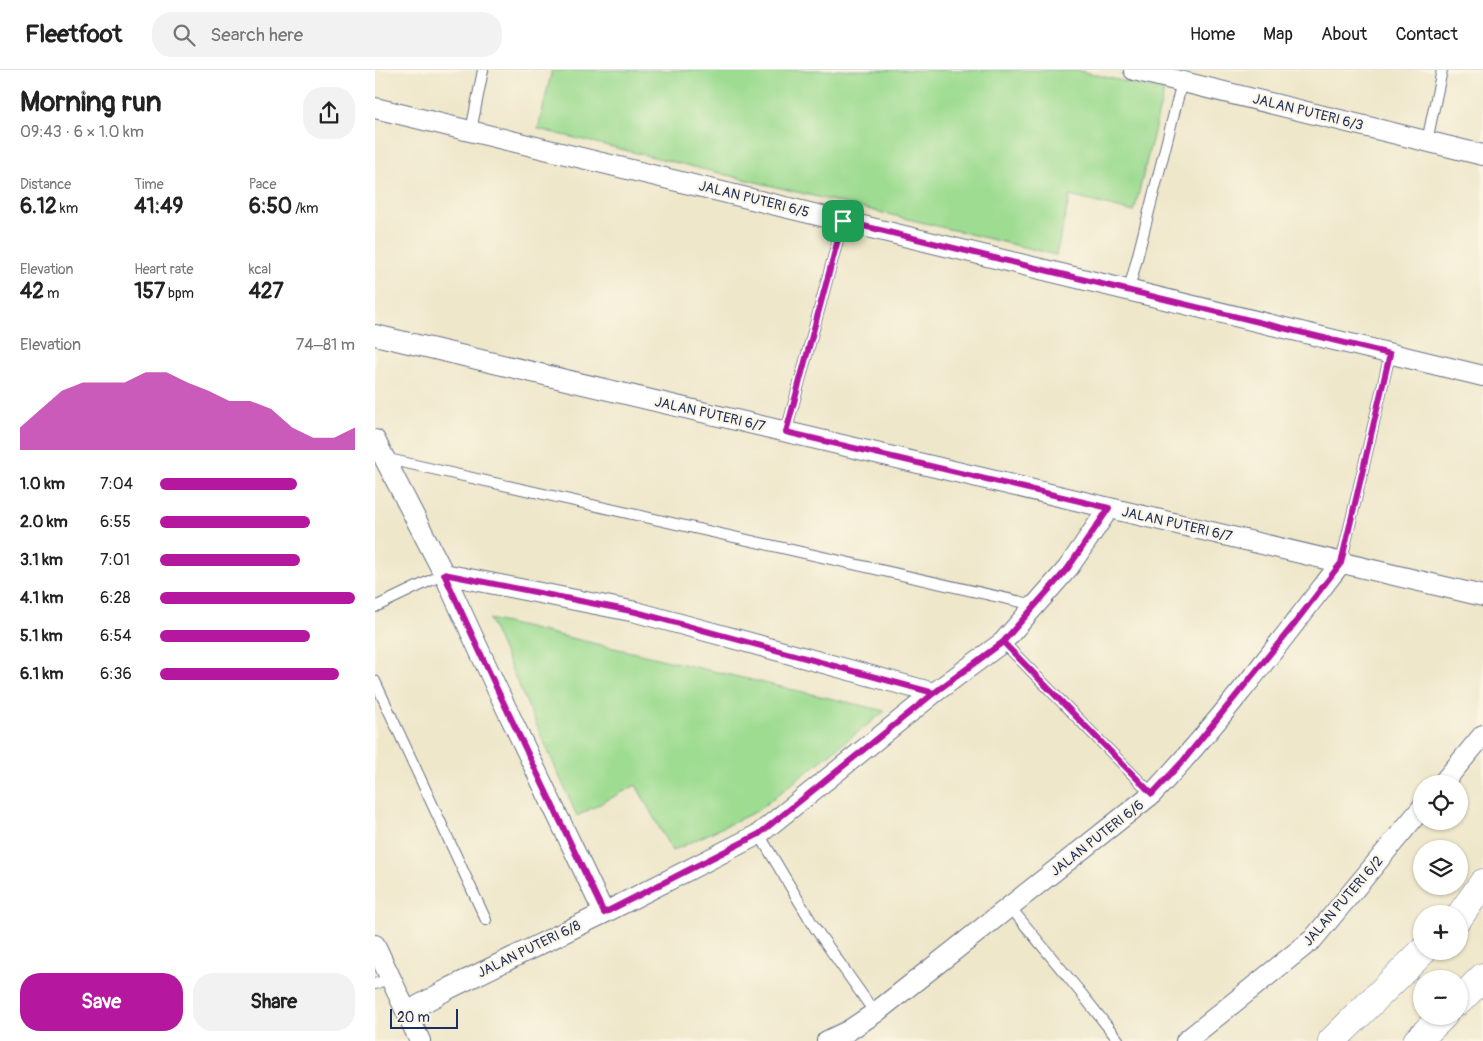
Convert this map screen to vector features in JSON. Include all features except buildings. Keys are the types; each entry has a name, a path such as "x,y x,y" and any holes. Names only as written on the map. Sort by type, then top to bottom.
{"main road":[{"path":"1467,905 1483,883"},
{"path":"1468,908 1483,895"},
{"path":"1331,1041 1414,960"},
{"path":"1468,989 1483,971"},
{"path":"1468,991 1483,976"},
{"path":"1417,1041 1434,1025"}],"street":[{"name":"JALAN PUTERI 6/3","path":"1134,70 1483,155"},
{"name":"JALAN PUTERI 6/5","path":"375,108 1483,376"},
{"name":"JALAN PUTERI 6/7","path":"375,335 1483,596"},
{"path":"379,449 444,574 604,913"},
{"name":"JALAN PUTERI 6/8","path":"407,1012 450,988 604,913 759,834 934,693 1003,642 1068,568 1109,508"},
{"name":"JALAN PUTERI 6/6","path":"827,1041 848,1031 875,1013 1152,794 1183,761 1285,636 1341,563"},
{"path":"444,574 636,612 934,693"},
{"path":"1450,775 1483,735"},
{"name":"JALAN PUTERI 6/2","path":"1186,1041 1313,939 1413,819"},
{"path":"375,945 383,981 407,1012 421,1041"}],"lane":[{"path":"471,131 483,70"},
{"path":"1427,141 1442,70"},
{"path":"1129,290 1182,82"},
{"path":"786,432 843,221"},
{"path":"1341,563 1390,354"},
{"path":"379,449 1035,605"},
{"path":"375,607 444,574"},
{"path":"1003,642 1152,794"},
{"path":"375,681 486,920"},
{"path":"759,834 815,928 875,1013"},
{"path":"1010,907 1119,1041"}],"green space":[{"path":"552,70 1076,70 1164,91 1134,212 1070,196 1056,255 538,129"},
{"path":"489,619 885,711 757,811 672,851 636,785 577,816"}],"route":[{"path":"843,221 786,432 1109,508 1068,568 1003,642 934,693 636,612 444,574 604,913 759,834 934,693 968,667 1003,642 1152,794 1183,761 1341,563 1390,354 843,221"}]}
